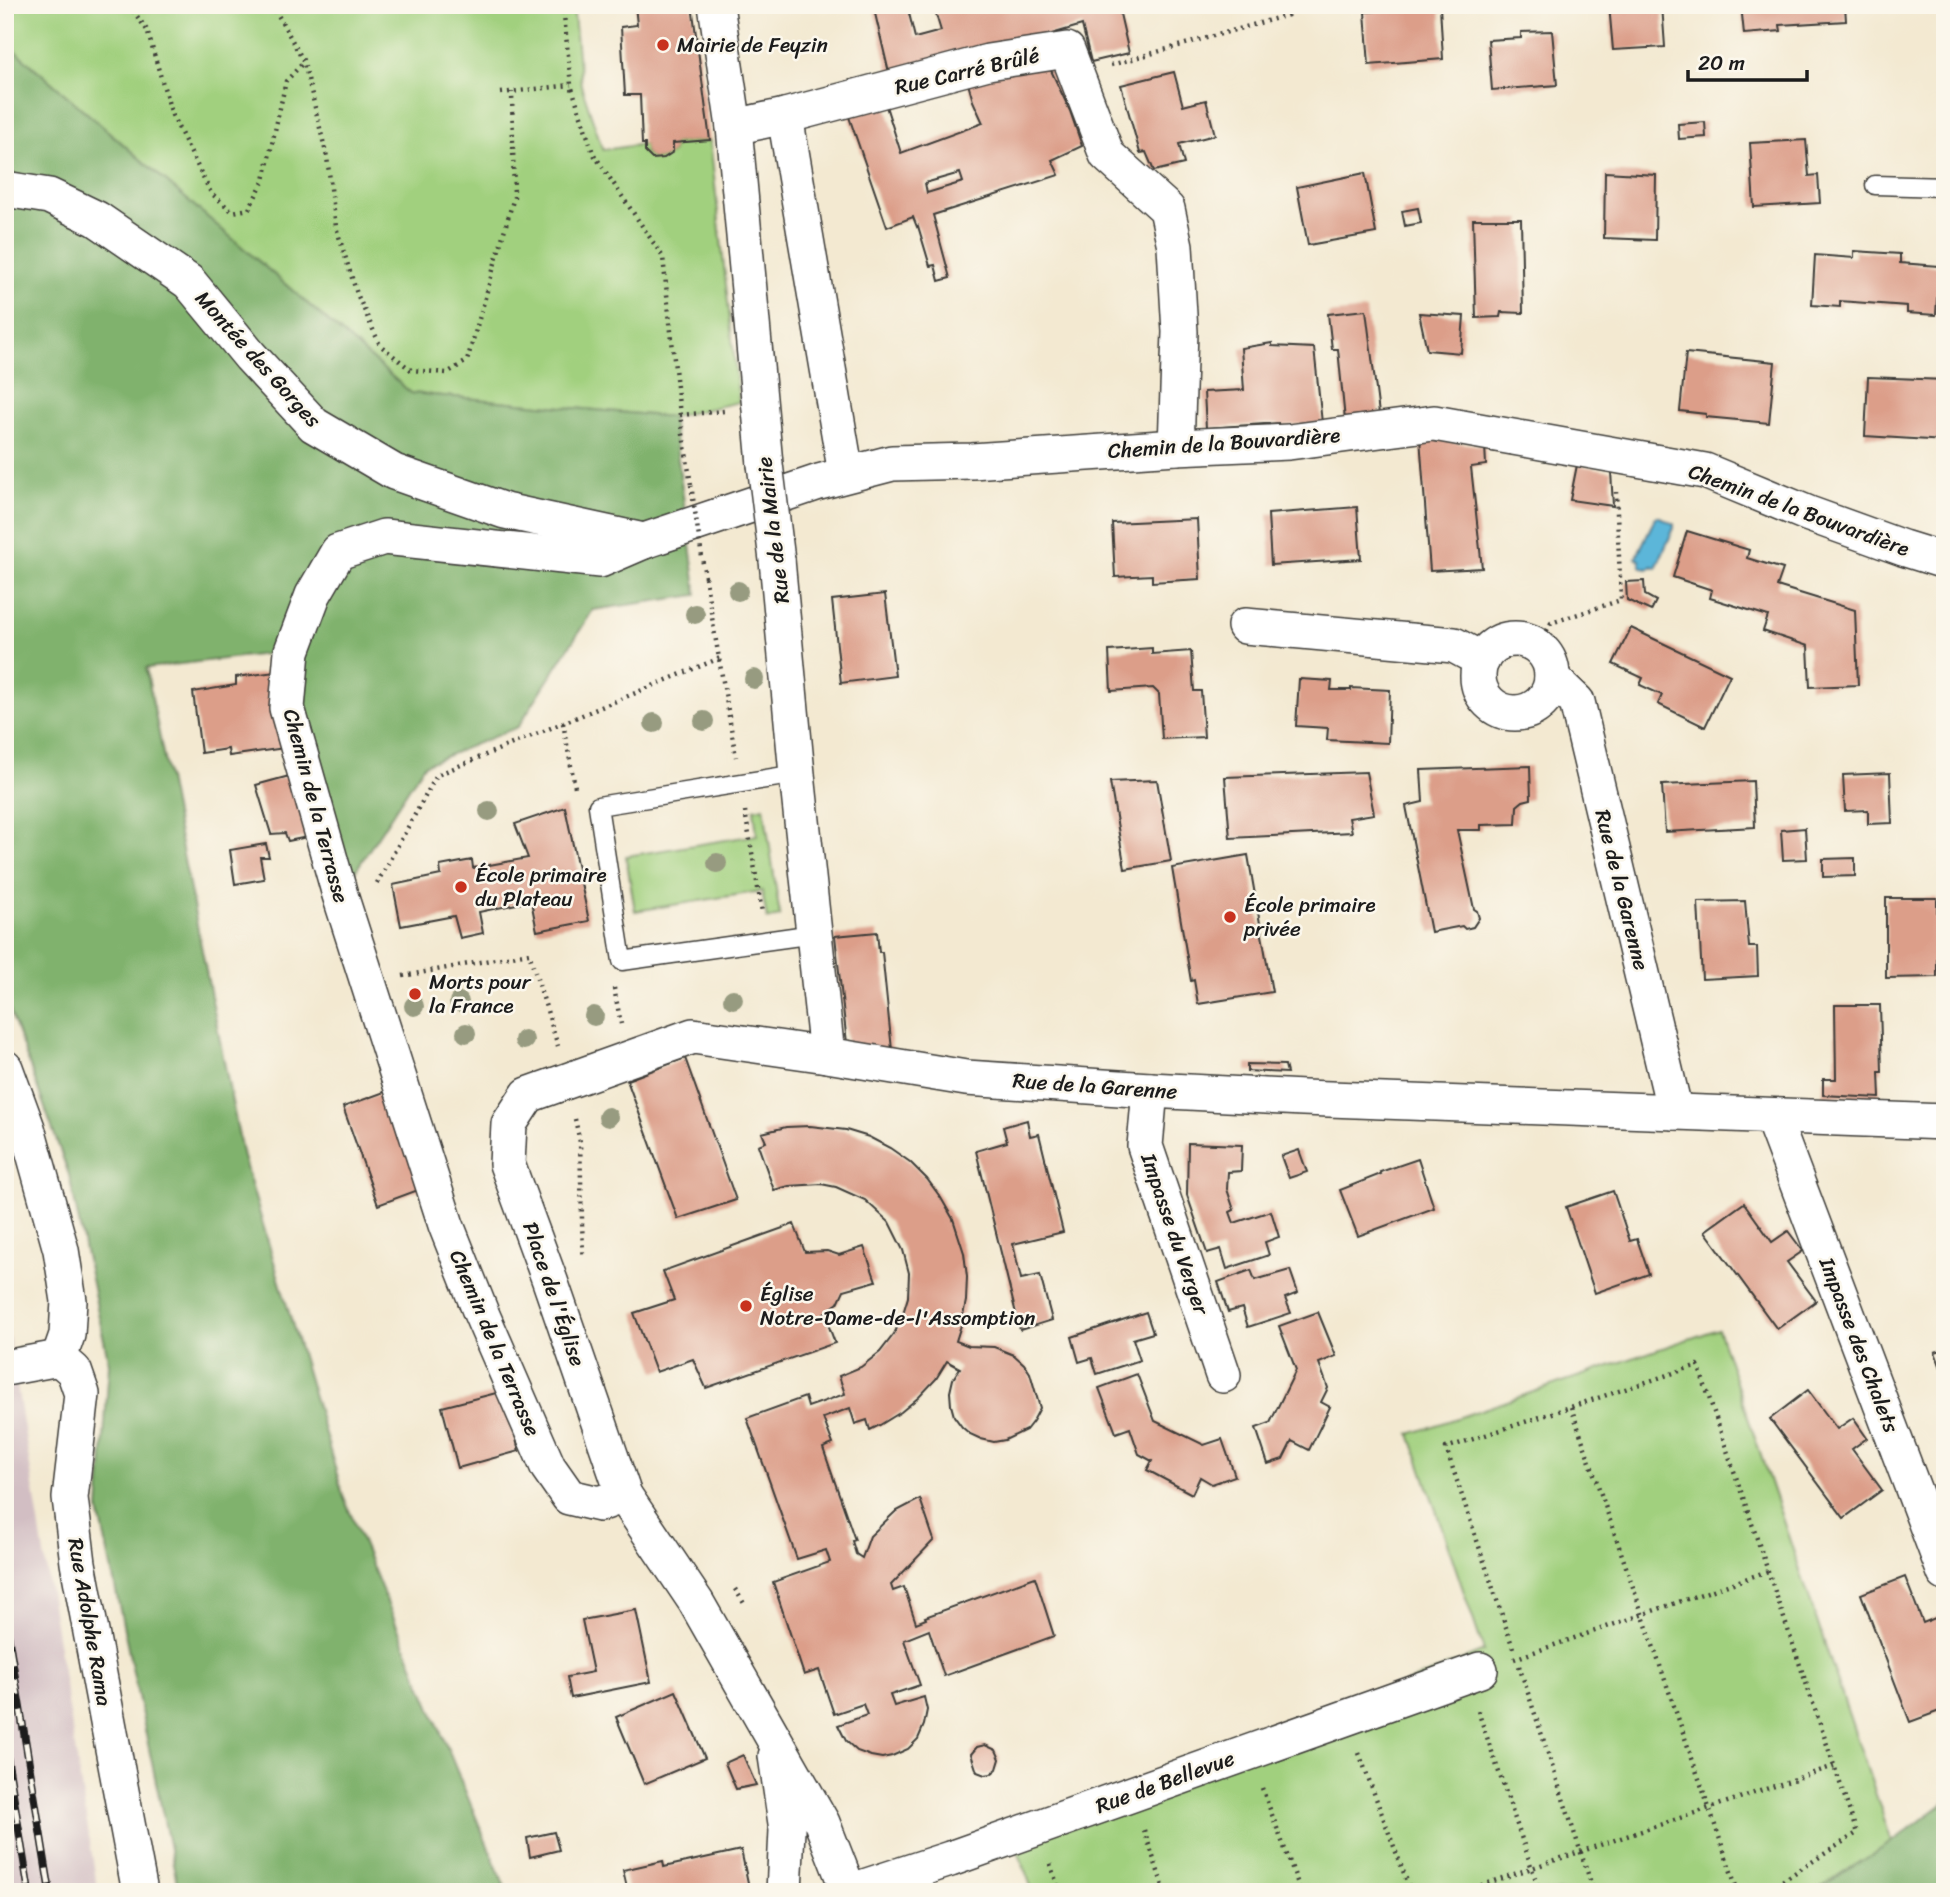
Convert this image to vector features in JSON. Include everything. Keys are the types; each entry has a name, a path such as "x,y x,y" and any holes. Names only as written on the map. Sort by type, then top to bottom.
{"street":[{"name":"Rue de la Mairie","path":"716,5 734,127 765,464 827,1055"},
{"name":"Rue Carré Brûlé","path":"734,127 988,62 1067,50 1107,155 1167,209 1175,246 1180,332 1177,447"},
{"path":"785,116 846,474"},
{"name":"Montée des Gorges","path":"5,189 50,196 97,219 189,282 250,356 314,425 394,472 505,510 644,541"},
{"name":"Chemin de la Bouvardière","path":"846,474 892,463 972,461 1289,442 1434,423 1705,471 1809,514 1945,561"},
{"name":"Chemin de la Terrasse","path":"624,1495 599,1504 569,1497 548,1467 446,1225 337,886 287,708 292,651 313,595 338,552 384,537 600,560 644,541 846,474"},
{"path":"1245,626 1454,645 1482,660"},
{"path":"1507,640 1529,642 1545,663 1549,690 1544,700 1534,708 1511,713 1490,704 1478,683 1482,660 1488,651 1507,640"},
{"name":"Rue de la Garenne","path":"1545,663 1577,702 1675,1112"},
{"name":"Rue de la Garenne","path":"528,1095 693,1037 827,1055 966,1078 1150,1090 1945,1122"},
{"path":"5,1068 27,1128 61,1250 69,1301 67,1335 59,1359 5,1368"},
{"name":"Impasse du Verger","path":"1150,1090 1145,1146 1223,1375"},
{"name":"Place de l'Église","path":"528,1095 509,1124 508,1164 624,1495"},
{"name":"Impasse des Chalets","path":"1772,1116 1945,1573"},
{"name":"Rue Adolphe Rama","path":"59,1359 74,1371 82,1394 70,1498 78,1563 140,1892"},
{"name":"Rue de Bellevue","path":"624,1495 696,1602 822,1823 849,1892 950,1859 1480,1670"},
{"path":"774,1740 787,1830 784,1892"}],"lane":[{"path":"1875,185 1945,187"},
{"path":"797,774 598,806 622,961 814,934"}],"path":[{"path":"128,5 148,30 172,115 211,193 233,212 248,209 264,180 286,81 304,62"},
{"path":"270,5 304,62 327,157 336,227 357,294 380,345 411,370 447,373 467,361 514,197 512,92"},
{"path":"563,5 571,85 593,153 663,257 680,415 705,577"},
{"path":"1076,75 1288,15 1292,5"},
{"path":"501,93 571,85"},
{"path":"680,415 733,410"},
{"path":"1545,663 1551,623 1621,600 1615,454"},
{"path":"374,887 437,775 720,658"},
{"path":"398,977 529,953 568,1080 580,1142 583,1257"},
{"path":"1446,1448 1698,1365 1857,1833 1765,1892"},
{"path":"1571,1407 1738,1892"},
{"path":"1480,1670 1768,1571"},
{"path":"731,1583 746,1606"},
{"path":"1466,1715 1478,1711 1540,1892"},
{"path":"1370,1748 1358,1753 1412,1892"},
{"path":"1461,1892 1833,1766"},
{"path":"1274,1783 1262,1787 1301,1892"},
{"path":"1132,1832 1144,1828 1165,1892"},
{"path":"1059,1892 1049,1862 1061,1857"}],"shaded area":[{"path":"5,1310 98,1892 5,1892"}],"green space":[{"path":"5,5 12,5 14,50 411,393 672,417 697,595 593,610 518,727 424,765 340,895 292,651 146,668 243,1157 344,1498 507,1892 179,1892 99,1510 109,1364 69,1175 5,997"},
{"path":"12,5 573,5 581,85 603,150 645,144 645,152 652,159 664,158 673,152 673,143 710,140 739,402 672,417 411,393 14,50"},
{"path":"764,807 780,916 767,919 762,891 635,911 626,856 757,835 754,809"},
{"path":"1718,1329 1892,1842 1813,1892 1033,1892 1016,1845 1484,1651 1410,1434"},
{"path":"1945,1802 1945,1892 1813,1892 1892,1842"}],"water":[{"path":"1658,516 1674,524 1674,528 1656,568 1643,568 1640,560 1636,558"}],"building":[{"path":"635,5 692,5 710,140 673,143 673,152 664,158 652,159 645,152 645,144 642,144 640,95 625,95 621,27 637,25"},
{"path":"873,5 907,5 915,38 941,31 934,8 944,5 1118,5 1129,53 1091,62 1082,25 950,64 890,77"},
{"path":"1609,5 1662,5 1665,47 1613,50"},
{"path":"1741,5 1845,5 1846,21 1780,25 1781,31 1744,34"},
{"path":"1440,6 1443,59 1369,65 1365,12"},
{"path":"1552,31 1557,85 1492,90 1488,40 1521,38 1521,32"},
{"path":"1048,64 1070,111 1082,146 1052,160 1059,175 933,215 950,278 939,281 935,265 930,266 913,217 887,227 848,114 885,103 901,153 983,123 967,80","holes":["960,173 963,182 927,193 925,183"]},
{"path":"1174,72 1183,106 1206,100 1215,135 1179,144 1184,164 1154,171 1146,152 1140,153 1121,85"},
{"path":"1705,122 1706,137 1679,139 1678,124"},
{"path":"1806,140 1809,176 1818,175 1820,203 1754,207 1750,143"},
{"path":"1605,172 1656,175 1655,240 1604,238"},
{"path":"1365,173 1376,233 1308,245 1297,187"},
{"path":"1418,208 1421,223 1405,226 1402,211"},
{"path":"1473,219 1521,219 1523,313 1501,312 1500,317 1476,318"},
{"path":"1854,251 1900,254 1900,263 1939,266 1936,315 1907,313 1907,306 1840,301 1840,307 1812,305 1815,255 1854,258"},
{"path":"1366,310 1379,414 1345,420 1338,349 1332,349 1328,314"},
{"path":"1419,313 1464,316 1461,353 1427,350"},
{"path":"1272,343 1272,346 1314,348 1322,423 1206,428 1204,392 1244,390 1241,348"},
{"path":"1686,353 1775,362 1769,423 1706,417 1706,414 1680,411"},
{"path":"1868,377 1945,380 1945,441 1865,436"},
{"path":"1420,438 1485,446 1486,465 1471,467 1482,568 1430,571"},
{"path":"1577,465 1611,471 1613,506 1570,500"},
{"path":"1357,507 1361,559 1271,565 1268,514"},
{"path":"1197,519 1200,579 1152,582 1152,575 1115,577 1112,523"},
{"path":"1687,531 1749,550 1747,558 1783,569 1777,586 1855,610 1858,685 1810,687 1808,646 1763,631 1768,616 1710,598 1712,590 1673,577"},
{"path":"1644,581 1645,595 1656,601 1651,611 1627,600 1626,582"},
{"path":"885,594 895,676 841,683 832,600"},
{"path":"1631,628 1730,675 1705,727 1658,704 1662,695 1640,685 1643,678 1613,664"},
{"path":"1152,648 1152,654 1191,651 1194,691 1201,691 1204,737 1162,739 1159,694 1153,688 1111,691 1109,651"},
{"path":"275,672 285,748 229,756 228,749 201,753 193,692 236,685 236,677"},
{"path":"1299,679 1332,681 1331,690 1390,690 1388,743 1327,740 1328,728 1296,726"},
{"path":"1530,766 1531,799 1517,806 1516,824 1481,825 1481,830 1457,830 1474,909 1479,918 1473,927 1465,929 1462,926 1431,932 1406,806 1423,802 1421,770"},
{"path":"1366,772 1374,814 1349,818 1352,832 1230,838 1225,777"},
{"path":"1890,773 1892,823 1868,824 1868,810 1845,811 1843,775"},
{"path":"293,775 312,836 288,841 285,833 271,834 256,785"},
{"path":"1157,780 1171,861 1125,869 1110,782"},
{"path":"1753,781 1755,827 1665,832 1662,785"},
{"path":"565,807 589,921 537,931 531,901 479,912 483,933 460,938 454,916 401,926 393,885 441,875 440,866 472,860 473,868 528,858 515,824"},
{"path":"1805,828 1807,859 1783,860 1781,830"},
{"path":"266,844 269,857 260,857 264,879 235,884 230,850"},
{"path":"1248,855 1272,992 1198,1004 1194,980 1191,981 1172,868"},
{"path":"1855,858 1855,876 1823,877 1823,859"},
{"path":"1886,898 1937,898 1937,977 1886,978"},
{"path":"1745,901 1749,947 1757,947 1758,976 1702,979 1698,902"},
{"path":"877,932 879,952 882,952 892,1050 847,1043 835,936"},
{"path":"1835,1005 1880,1005 1880,1098 1823,1095 1823,1079 1836,1079"},
{"path":"685,1058 736,1200 678,1219 627,1080"},
{"path":"1247,1064 1285,1065 1287,1073 1247,1071"},
{"path":"387,1091 421,1189 378,1205 343,1107"},
{"path":"1027,1120 1030,1136 1039,1134 1063,1232 1013,1244 1021,1279 1040,1275 1052,1320 1020,1330 976,1151 1007,1142 1003,1127"},
{"path":"810,1126 846,1130 869,1137 910,1162 927,1179 953,1219 964,1253 966,1301 956,1341 969,1346 994,1347 1014,1355 1030,1373 1040,1408 1026,1430 1005,1440 994,1442 970,1434 954,1416 951,1405 953,1379 960,1368 947,1361 936,1379 919,1397 901,1412 870,1430 867,1420 855,1424 850,1408 823,1418 833,1444 823,1448 855,1540 852,1541 856,1554 862,1558 870,1536 895,1512 920,1499 934,1540 891,1585 893,1591 904,1587 916,1623 926,1619 925,1617 1035,1577 1054,1636 944,1676 929,1630 904,1640 920,1685 890,1695 894,1706 924,1697 927,1710 918,1739 908,1749 882,1758 857,1751 846,1741 838,1725 867,1715 863,1704 834,1714 819,1670 804,1675 773,1582 830,1562 826,1550 797,1559 747,1418 805,1397 808,1407 845,1394 839,1376 861,1367 880,1352 894,1334 908,1297 909,1273 903,1250 889,1222 865,1200 836,1187 821,1184 774,1190 758,1145 766,1142 762,1133 786,1127"},
{"path":"1188,1143 1242,1145 1241,1171 1228,1172 1227,1189 1234,1210 1230,1212 1234,1223 1271,1211 1279,1237 1265,1242 1269,1255 1227,1269 1221,1249 1207,1253 1187,1195"},
{"path":"1299,1150 1307,1172 1289,1178 1281,1156"},
{"path":"1418,1159 1434,1208 1358,1236 1340,1190"},
{"path":"1613,1191 1630,1241 1637,1239 1649,1274 1595,1293 1566,1207"},
{"path":"1744,1203 1772,1242 1788,1231 1803,1251 1787,1262 1816,1301 1777,1329 1705,1231"},
{"name":"Église Notre-Dame-de-l'Assomption","path":"794,1224 805,1252 827,1251 839,1255 864,1247 876,1281 844,1290 838,1303 824,1313 835,1343 706,1388 693,1359 656,1372 634,1313 674,1300 663,1271"},
{"path":"1251,1270 1255,1280 1290,1270 1298,1293 1285,1298 1291,1313 1248,1327 1242,1308 1228,1312 1218,1282"},
{"path":"1146,1312 1153,1333 1133,1339 1140,1360 1097,1374 1092,1358 1079,1362 1072,1337"},
{"path":"1318,1312 1336,1356 1319,1363 1328,1388 1321,1402 1330,1407 1309,1450 1292,1441 1283,1459 1268,1464 1256,1428 1270,1423 1296,1370 1279,1326"},
{"path":"1945,1349 1945,1376 1944,1376 1935,1352"},
{"path":"1137,1374 1155,1421 1204,1445 1222,1439 1235,1476 1212,1484 1200,1477 1192,1494 1147,1470 1152,1461 1139,1454 1130,1428 1116,1433 1099,1388"},
{"path":"1808,1390 1837,1429 1853,1418 1867,1438 1852,1449 1882,1490 1844,1518 1770,1419"},
{"path":"504,1391 519,1451 458,1468 442,1407"},
{"path":"1905,1577 1923,1623 1940,1616 1945,1627 1945,1656 1937,1659 1945,1679 1945,1709 1910,1722 1861,1594"},
{"path":"636,1610 651,1682 571,1698 567,1677 593,1672 582,1620"},
{"path":"676,1691 705,1758 644,1784 616,1717"},
{"path":"985,1745 996,1750 1000,1759 997,1769 985,1775 977,1772 971,1754 977,1747"},
{"path":"743,1755 756,1785 736,1789 725,1763"},
{"path":"554,1832 559,1850 530,1857 527,1838"},
{"path":"741,1850 750,1892 628,1892 623,1870 663,1861 664,1867"}],"railway":[{"path":"5,1616 50,1892"},
{"path":"5,1744 29,1892"}],"place":[{"name":"Mairie de Feyzin","path":"663,45"},
{"name":"École primaire du Plateau","path":"461,887"},
{"name":"École primaire privée","path":"1230,917"},
{"name":"Morts pour la France","path":"415,994"},
{"name":"Église Notre-Dame-de-l'Assomption","path":"746,1306"}]}
